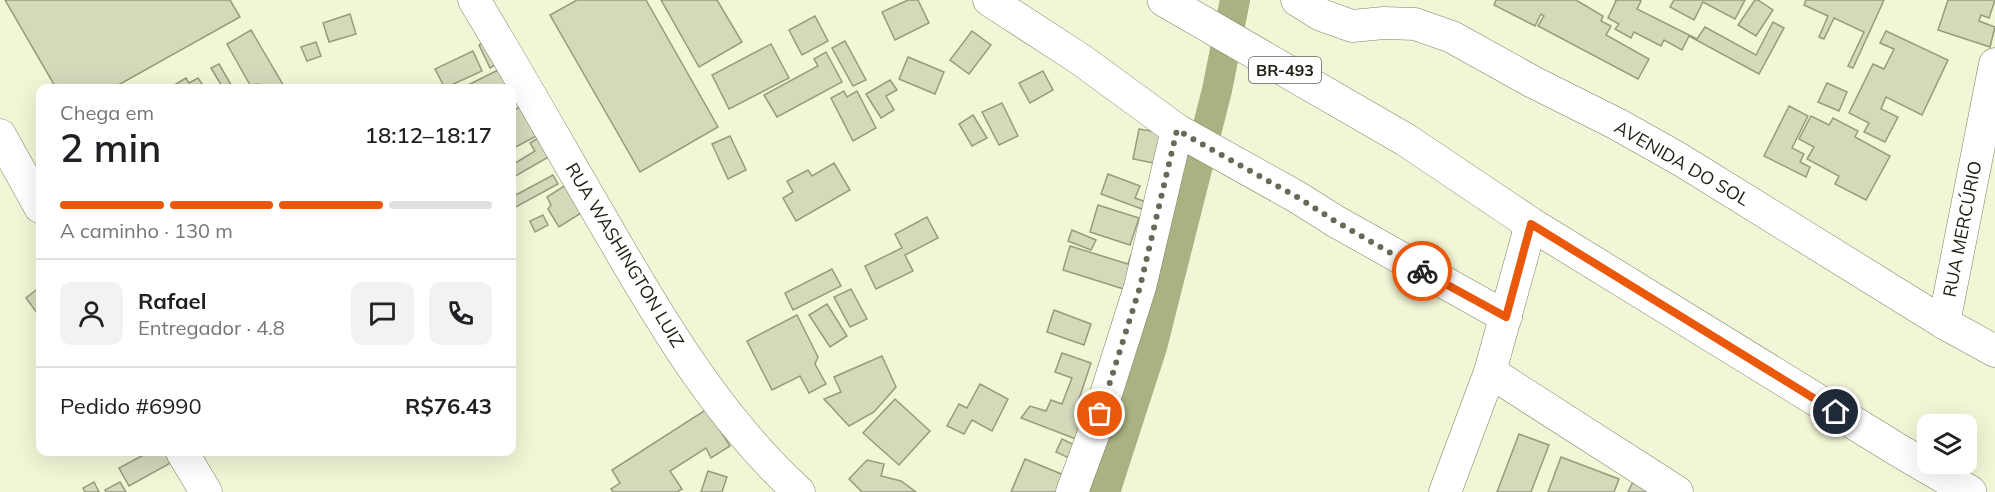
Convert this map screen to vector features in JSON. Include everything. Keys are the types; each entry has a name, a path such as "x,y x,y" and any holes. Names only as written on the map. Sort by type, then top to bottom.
{"highway":[{"name":"BR-493","path":"1164,0 1406,140 1531,224 1970,492"}],"street":[{"name":"RUA WASHINGTON LUIZ","path":"474,0 677,344 756,450 799,492"},
{"path":"990,0 1080,59 1186,136 1506,317"},
{"path":"1309,7 1352,26 1377,0"},
{"name":"AVENIDA DO SOL","path":"1352,26 1384,23 1415,24 1452,37 1681,160 1944,323 1995,351"},
{"name":"RUA MERCÚRIO","path":"1944,323 1995,64"},
{"path":"0,135 36,200"},
{"path":"1072,492 1093,435 1186,136"},
{"path":"1445,492 1490,372 1531,224"},
{"path":"1490,372 1677,492"},
{"path":"184,456 206,492"}],"building":[{"path":"5,0 230,0 240,17 120,84 54,84"},
{"path":"577,0 646,0 718,127 640,172 550,15"},
{"path":"661,0 717,0 742,42 699,67"},
{"path":"908,0 918,0 929,23 895,40 882,12"},
{"path":"1496,0 1576,0 1603,16 1601,21 1611,26 1606,35 1649,59 1638,79 1538,26 1544,16 1541,14 1535,26 1494,5"},
{"path":"1615,0 1639,0 1641,1 1637,9 1697,39 1705,27 1756,55 1773,22 1784,28 1759,74 1689,36 1682,50 1664,40 1661,46 1634,32 1631,38 1615,29 1619,24 1608,18"},
{"path":"1674,0 1745,0 1735,19 1703,2 1694,20 1670,7"},
{"path":"1755,0 1773,10 1756,36 1738,25"},
{"path":"1806,0 1884,0 1853,68 1848,66 1864,32 1834,18 1824,39 1819,37 1828,16 1804,5"},
{"path":"1948,0 1995,0 1989,18 1981,15 1979,21 1995,27 1990,47 1938,30"},
{"path":"350,14 356,34 329,42 323,23"},
{"path":"815,16 828,41 802,55 789,30"},
{"path":"251,30 283,84 249,84 227,44"},
{"path":"972,31 991,45 969,74 950,60"},
{"path":"1886,31 1948,60 1922,115 1886,97 1881,109 1898,117 1885,142 1864,132 1869,123 1849,113 1873,64 1884,69 1894,49 1880,43"},
{"path":"491,39 502,61 490,68 479,45"},
{"path":"845,41 866,80 853,86 832,48"},
{"path":"316,42 321,56 307,61 301,47"},
{"path":"771,44 789,78 729,109 712,75"},
{"path":"473,51 482,71 454,84 443,84 435,69"},
{"path":"826,52 842,82 777,117 764,95 818,66 814,59"},
{"path":"908,57 944,72 935,94 899,79"},
{"path":"219,64 231,84 221,84 211,68"},
{"path":"508,65 523,95 516,99 516,84 470,84"},
{"path":"1043,71 1053,90 1030,103 1019,83"},
{"path":"186,78 189,83 198,78 202,84 176,84"},
{"path":"890,80 897,90 886,96 894,110 881,118 866,94"},
{"path":"1827,83 1847,92 1839,111 1818,102"},
{"path":"844,91 847,97 857,91 876,128 853,141 831,98"},
{"path":"528,103 544,132 516,147 516,109"},
{"path":"1002,103 1018,136 999,145 982,112"},
{"path":"1789,106 1808,116 1792,148 1804,154 1800,162 1810,167 1806,177 1764,156"},
{"path":"973,115 987,138 972,146 959,124"},
{"path":"1811,116 1829,125 1833,118 1858,131 1855,137 1890,156 1866,200 1835,184 1839,176 1807,159 1814,147 1799,139"},
{"path":"1139,129 1169,134 1164,165 1133,159"},
{"path":"548,132 559,151 516,176 516,163 535,151 530,143"},
{"path":"730,136 746,170 728,179 712,144"},
{"path":"834,163 850,190 796,221 783,198 793,192 787,181 808,170 812,176"},
{"path":"1108,174 1140,186 1135,198 1152,204 1150,212 1101,194"},
{"path":"553,175 558,184 516,207 516,195"},
{"path":"572,181 589,208 559,227 548,209 551,205 547,197"},
{"path":"1098,205 1139,218 1130,245 1090,232"},
{"path":"543,215 548,225 535,232 530,221"},
{"path":"927,217 938,238 905,255 913,271 876,289 865,266 902,248 895,234"},
{"path":"1072,230 1096,240 1091,250 1068,241"},
{"path":"1070,246 1128,264 1131,255 1141,257 1130,291 1063,270"},
{"path":"832,269 841,286 793,310 785,293"},
{"path":"851,289 867,319 850,327 834,297"},
{"path":"36,290 36,312 26,298"},
{"path":"827,304 847,336 830,347 809,315"},
{"path":"1054,310 1091,324 1084,345 1047,332"},
{"path":"797,315 818,357 815,364 826,384 809,393 800,376 772,390 747,341"},
{"path":"1062,353 1091,363 1078,402 1087,412 1076,439 1021,418 1030,406 1046,411 1051,400 1062,404 1072,378 1055,372"},
{"path":"882,356 896,387 874,412 849,426 824,399 841,392 834,377"},
{"path":"980,384 1008,399 992,431 972,420 964,434 947,426 959,404 967,408"},
{"path":"895,399 930,431 899,465 863,433"},
{"path":"707,409 730,446 711,458 706,448 670,471 682,489 677,492 613,492 611,489 620,483 612,470"},
{"path":"1519,434 1549,445 1531,492 1497,492"},
{"path":"1062,439 1079,447 1073,460 1056,452"},
{"path":"142,456 174,456 176,460 129,486 119,468"},
{"path":"1561,457 1619,479 1614,492 1548,492"},
{"path":"1025,459 1071,478 1065,492 1011,492"},
{"path":"867,460 884,464 881,476 901,481 916,492 862,492 849,479"},
{"path":"708,471 727,477 722,492 701,492"},
{"path":"1634,480 1661,492 1628,492"},
{"path":"94,482 99,492 85,492 83,488"},
{"path":"120,482 126,492 106,492 105,490"}],"waterway":[{"path":"1105,492 1152,347 1217,90 1235,0"}],"way so far":[{"path":"1100,414 1140,287 1177,130 1422,271"}],"route":[{"path":"1422,271 1506,317 1531,224 1836,412"}]}
